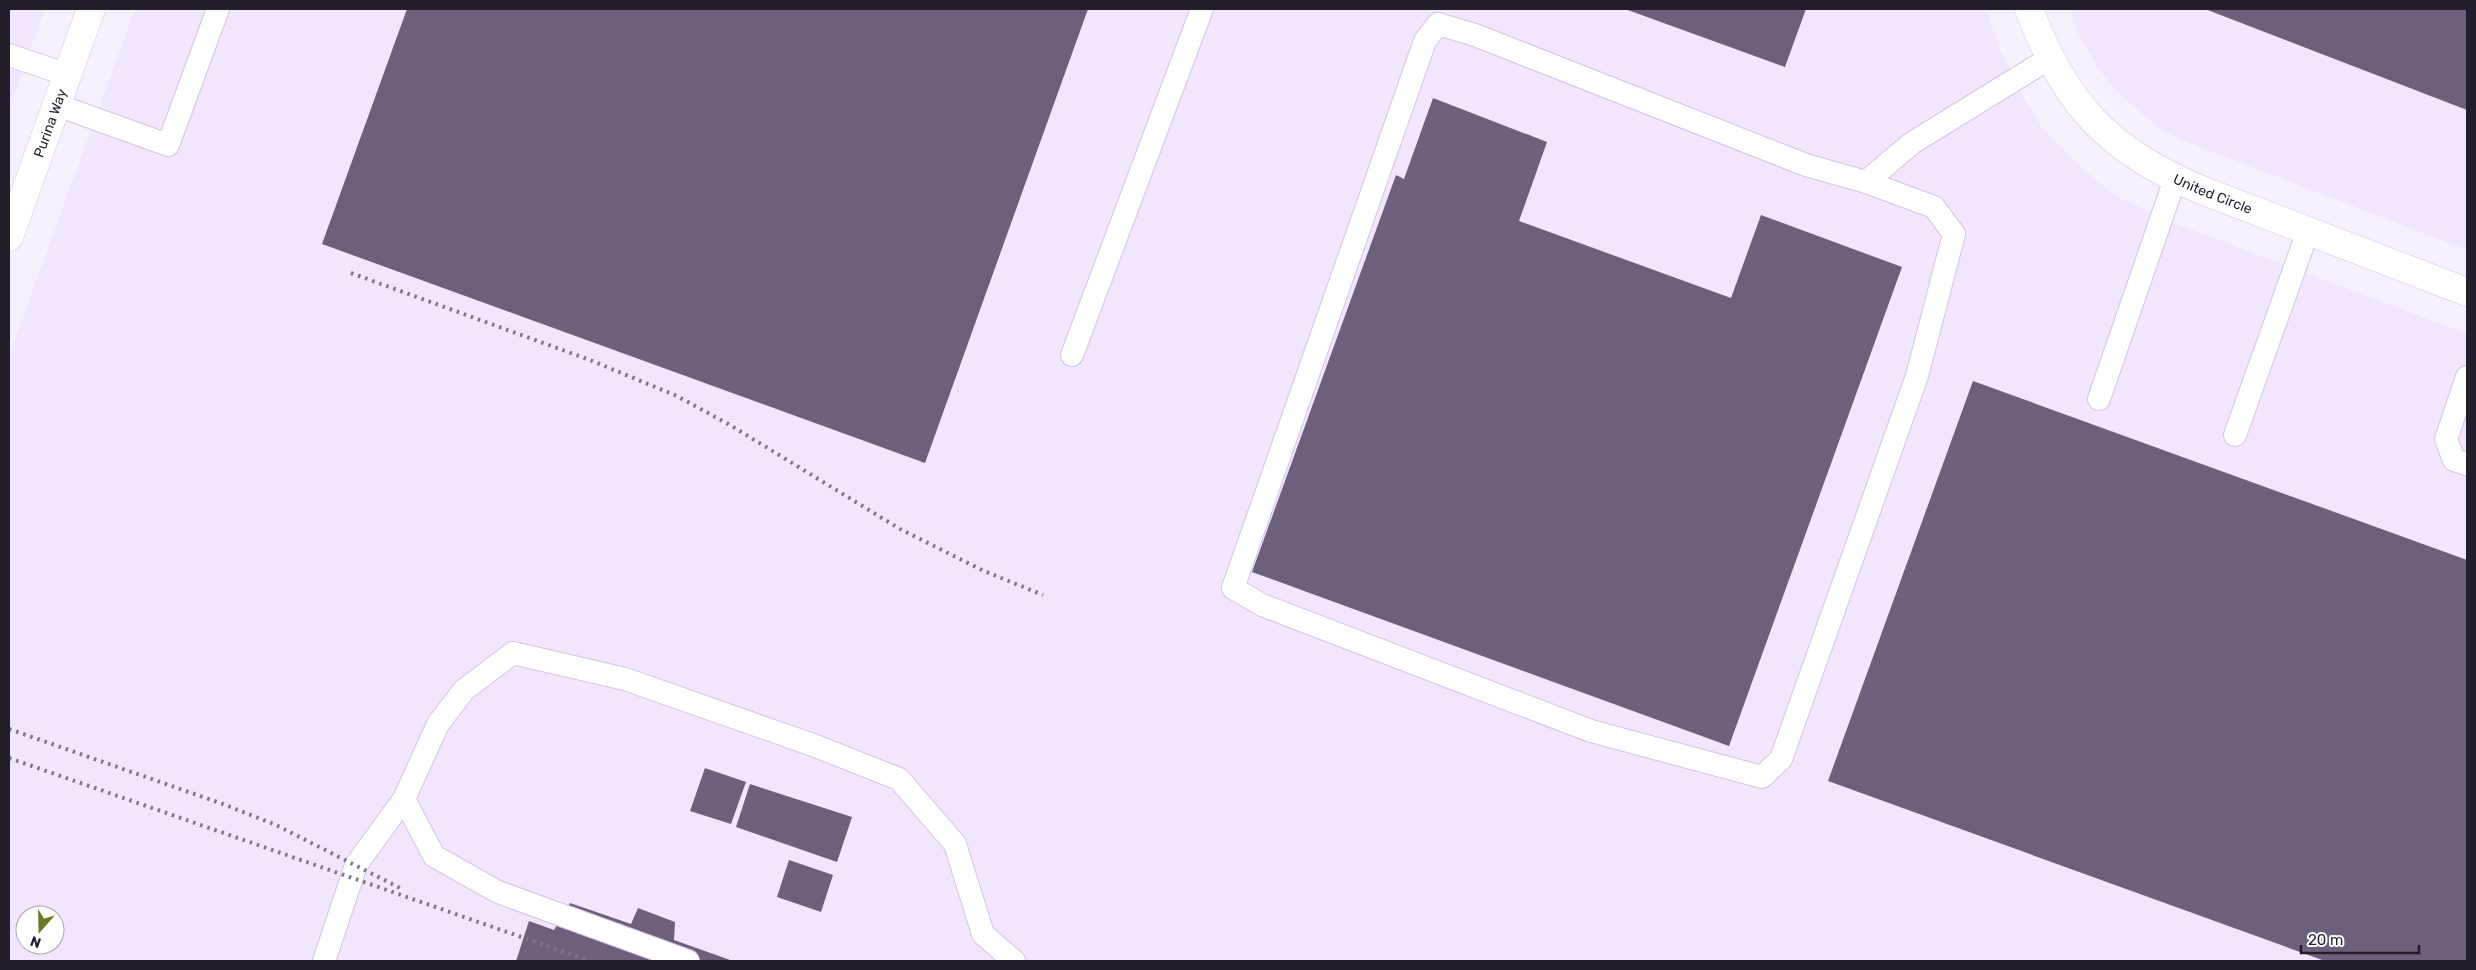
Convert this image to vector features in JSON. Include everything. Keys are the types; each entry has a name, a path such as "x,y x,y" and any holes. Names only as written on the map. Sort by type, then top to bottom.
{"street":[{"name":"Purina Way","path":"9,237 91,9"},
{"name":"United Circle","path":"2029,9 2060,77 2085,112 2109,138 2134,156 2175,179 2467,292"}],"lane":[{"path":"57,105 168,145 218,9"},
{"path":"1072,355 1202,9"},
{"path":"1438,24 1475,35 1806,165 1866,182 1934,207 1954,234 1910,395 1781,759 1762,777 1591,731 1262,605 1233,588 1425,41 1438,24"},
{"path":"9,56 68,75"},
{"path":"1866,182 1912,143 2050,58"},
{"path":"2099,399 2175,179"},
{"path":"2235,435 2308,231"},
{"path":"2467,378 2446,439 2454,460 2467,464"},
{"path":"324,961 356,865 404,799 438,724 464,690 513,653 625,679 813,745 899,779 955,844 983,934 1014,961"},
{"path":"404,799 434,856 498,892 688,961"}],"shaded area":[{"path":"9,9 45,9 9,109"},
{"path":"135,9 1986,9 1999,47 2019,90 2043,129 2077,164 2116,196 2166,220 2467,334 2467,961 9,961 9,356"},
{"path":"2070,9 2467,9 2467,250 2184,141 2158,128 2114,89 2097,66 2079,35"}],"building":[{"path":"407,9 1088,9 925,463 322,244"},
{"path":"1625,9 1806,9 1785,67"},
{"path":"2205,9 2467,9 2467,110"},
{"path":"1433,98 1547,142 1519,221 1731,298 1761,215 1902,267 1729,746 1252,572 1396,175 1404,179"},
{"path":"1973,381 2467,560 2467,961 2325,961 1828,781"},
{"path":"705,768 746,782 731,824 690,811"},
{"path":"750,784 852,817 837,862 736,827"},
{"path":"789,860 833,875 821,912 777,897"},
{"path":"570,903 631,924 638,908 675,922 674,940 733,961 516,961 529,921 554,930"}],"railway":[{"path":"351,273 590,360 677,396 730,425 900,529 984,571 1043,595"},
{"path":"9,729 223,804 276,825 402,889"},
{"path":"9,758 590,961"}]}
